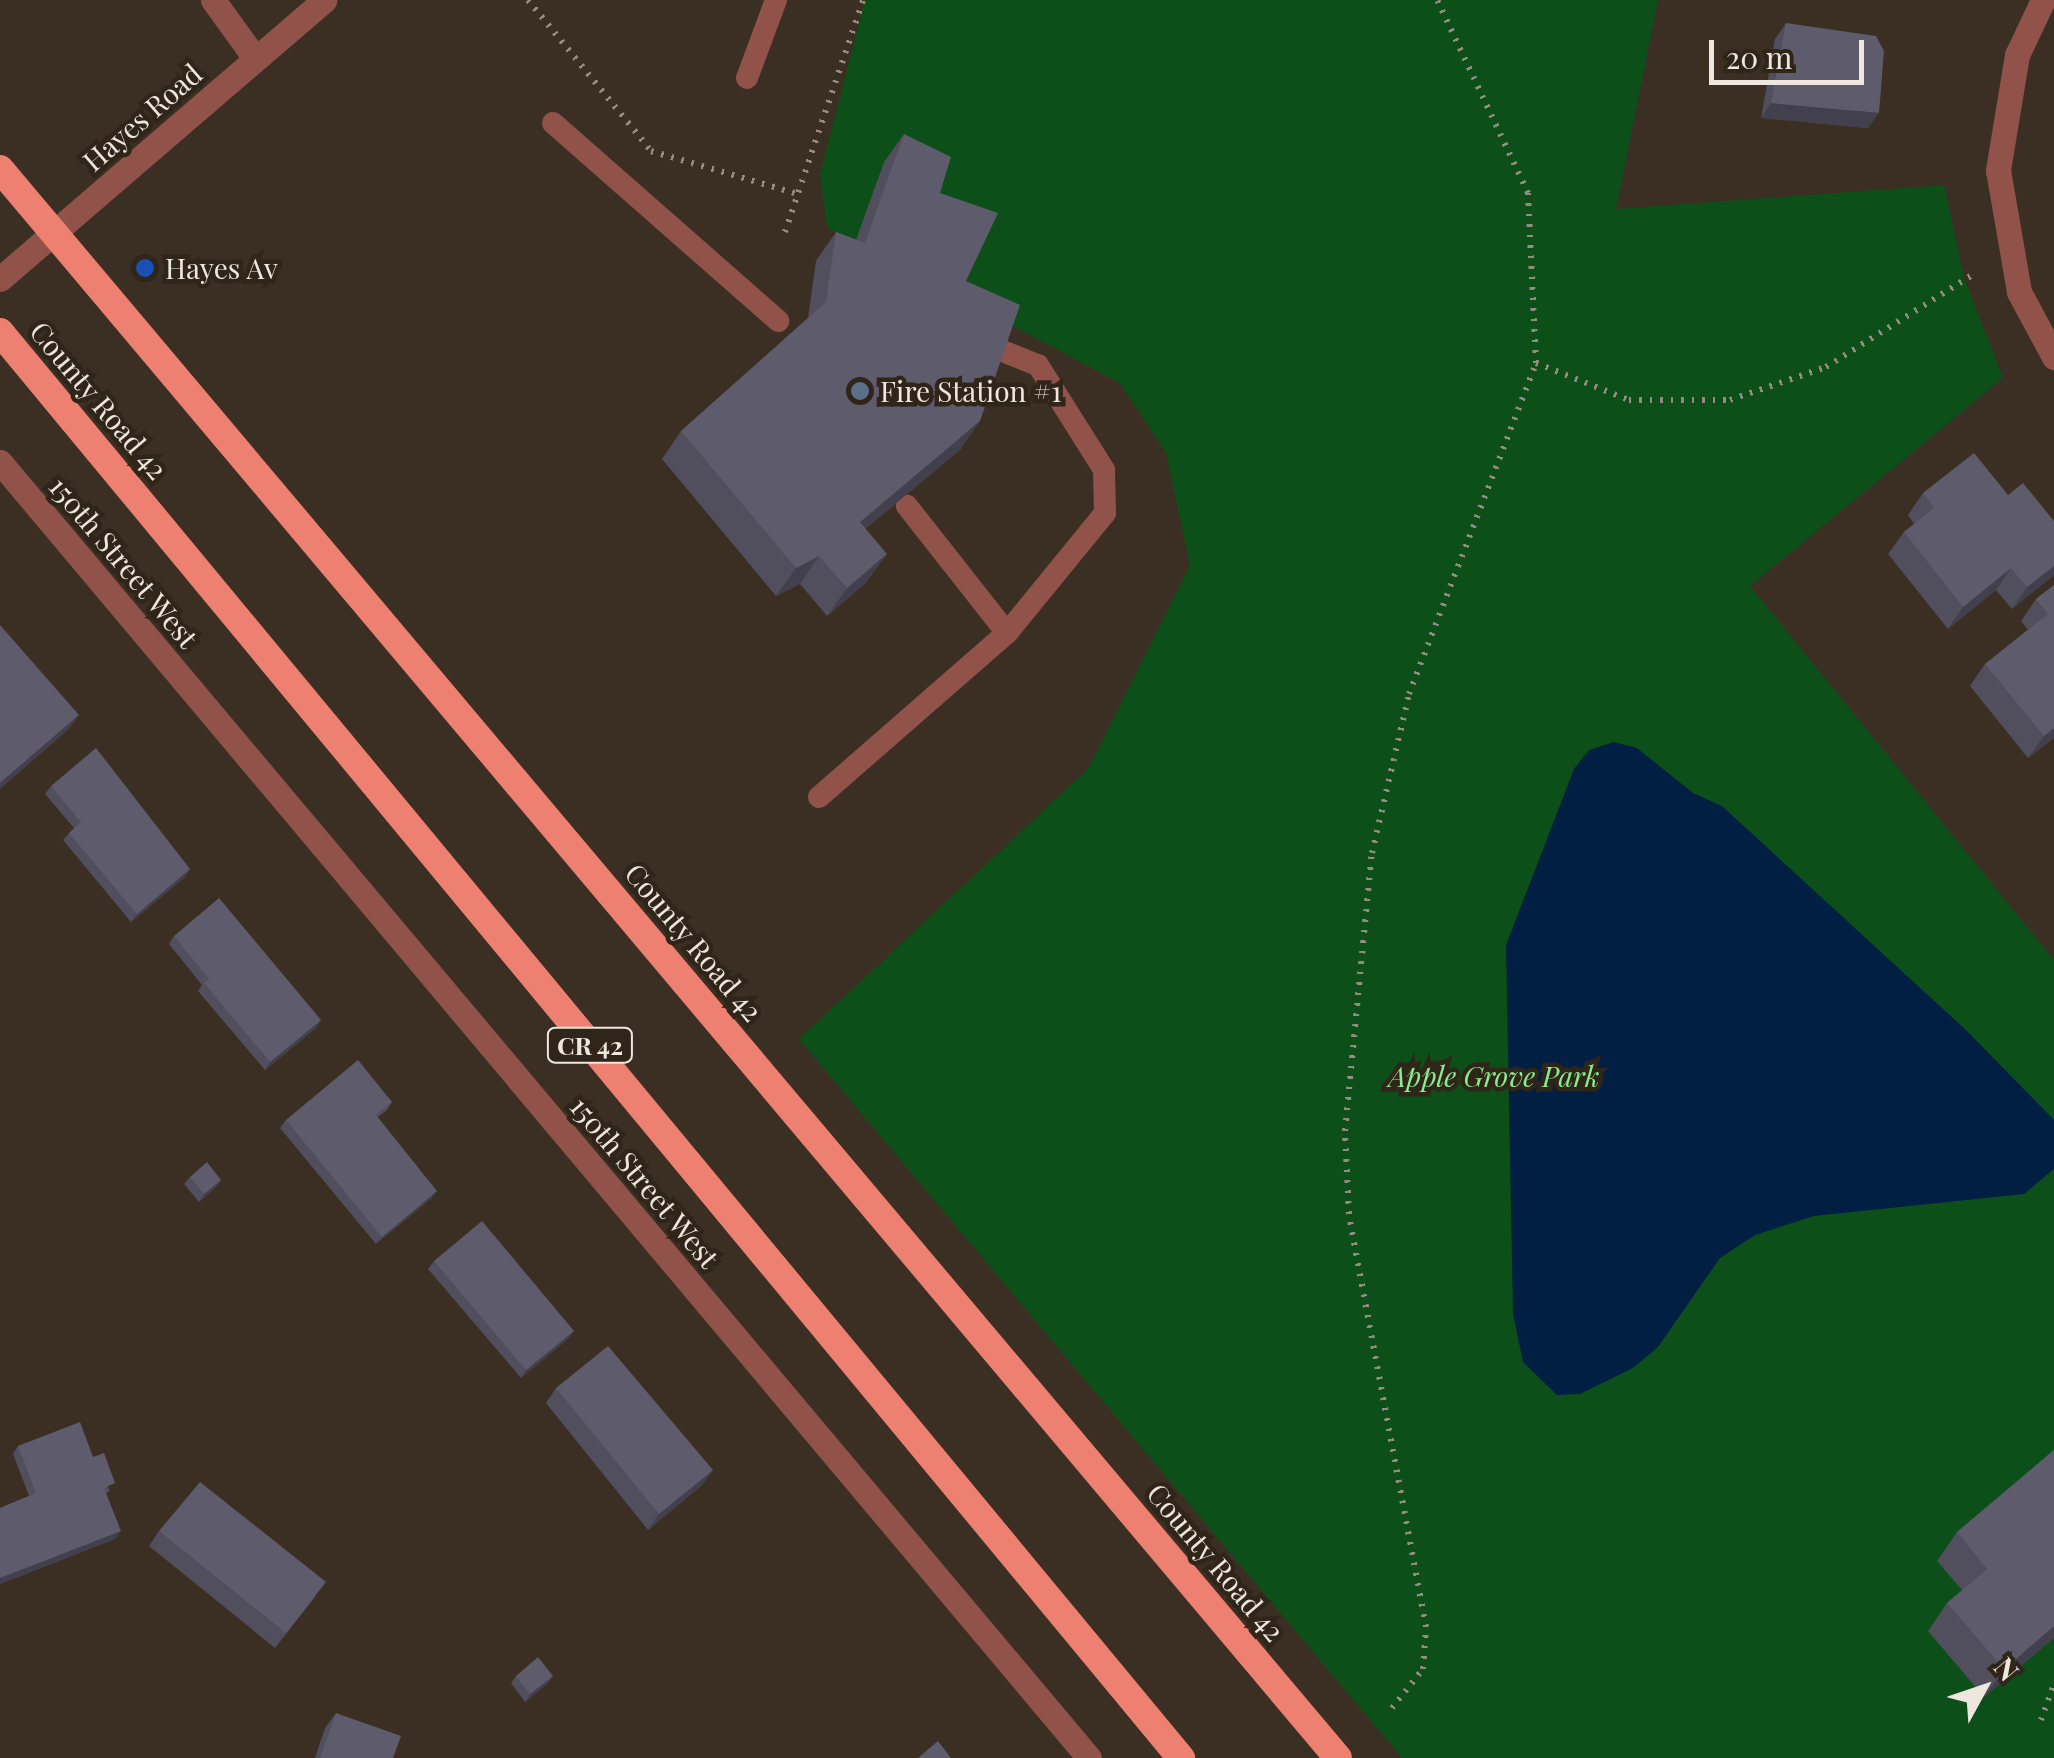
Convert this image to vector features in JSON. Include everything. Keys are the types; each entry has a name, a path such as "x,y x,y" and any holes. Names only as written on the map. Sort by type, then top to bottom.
{"highway":[{"name":"County Road 42","path":"0,169 1338,1758"},
{"name":"County Road 42","path":"0,332 1181,1758"}],"street":[{"path":"213,0 255,58"},
{"name":"Hayes Road","path":"0,279 324,0"},
{"path":"2043,0 2017,55 1998,170 2019,292 2054,356"},
{"name":"150th Street West","path":"0,462 1089,1758"}],"lane":[{"path":"747,78 776,0"},
{"path":"554,123 778,321"},
{"path":"819,797 1007,632 1106,513 1104,470 1038,366 1005,352"},
{"path":"907,506 1007,632"}],"path":[{"path":"528,0 652,151 798,194"},
{"path":"786,232 864,0"},
{"path":"1392,1708 1424,1669 1426,1627 1349,1214 1345,1131 1372,853 1410,694 1536,363 1528,193 1437,0"},
{"path":"1536,363 1629,400 1730,400 1826,367 2012,250"},
{"path":"2041,1720 2054,1685"}],"green space":[{"name":"Apple Grove Park","path":"865,0 1658,0 1616,209 1944,185 1964,277 2003,378 1750,586 2054,960 2054,1758 1402,1758 799,1039 1088,769 1190,565 1166,453 1120,383 827,227 820,174"}],"water":[{"path":"1614,742 1637,748 1693,793 1722,806 1967,1031 2054,1120 2054,1169 2024,1194 1814,1216 1755,1235 1720,1258 1658,1347 1633,1368 1580,1394 1557,1395 1523,1362 1513,1314 1506,945 1574,769 1589,750"}],"building":[{"path":"1786,23 1876,36 1884,51 1879,113 1771,103"},
{"name":"Fire Station #1","path":"904,134 951,157 940,193 998,213 966,281 1020,305 980,421 860,522 887,554 847,588 819,556 796,568 681,431 826,302 836,232 865,243"},
{"path":"1974,453 2008,495 2023,483 2054,521 2054,566 2027,587 2011,568 1963,607 1904,532 1934,508 1923,493"},
{"path":"2054,585 2054,728 2044,736 1985,664 2048,614 2036,599"},
{"path":"0,625 79,715 0,783"},
{"path":"96,748 190,869 137,914 69,833 81,822 51,786"},
{"path":"219,898 321,1020 270,1062 204,983 209,979 174,936"},
{"path":"358,1060 392,1102 376,1115 437,1191 382,1237 286,1120"},
{"path":"207,1162 221,1180 204,1194 190,1177"},
{"path":"482,1221 574,1331 526,1370 434,1261"},
{"path":"608,1346 713,1470 659,1514 556,1388"},
{"path":"80,1422 93,1457 104,1453 115,1483 104,1488 121,1531 0,1578 0,1508 36,1493 18,1446"},
{"path":"2054,1450 2054,1626 2004,1669 1947,1603 1987,1569 1957,1532"},
{"path":"200,1482 326,1582 286,1633 159,1531"},
{"path":"538,1657 553,1676 530,1694 516,1676"},
{"path":"336,1713 401,1736 393,1758 320,1758"},
{"path":"938,1741 951,1758 918,1758"}],"place":[{"name":"Hayes Av","path":"145,268"},
{"name":"Fire Station #1","path":"860,391"}]}
